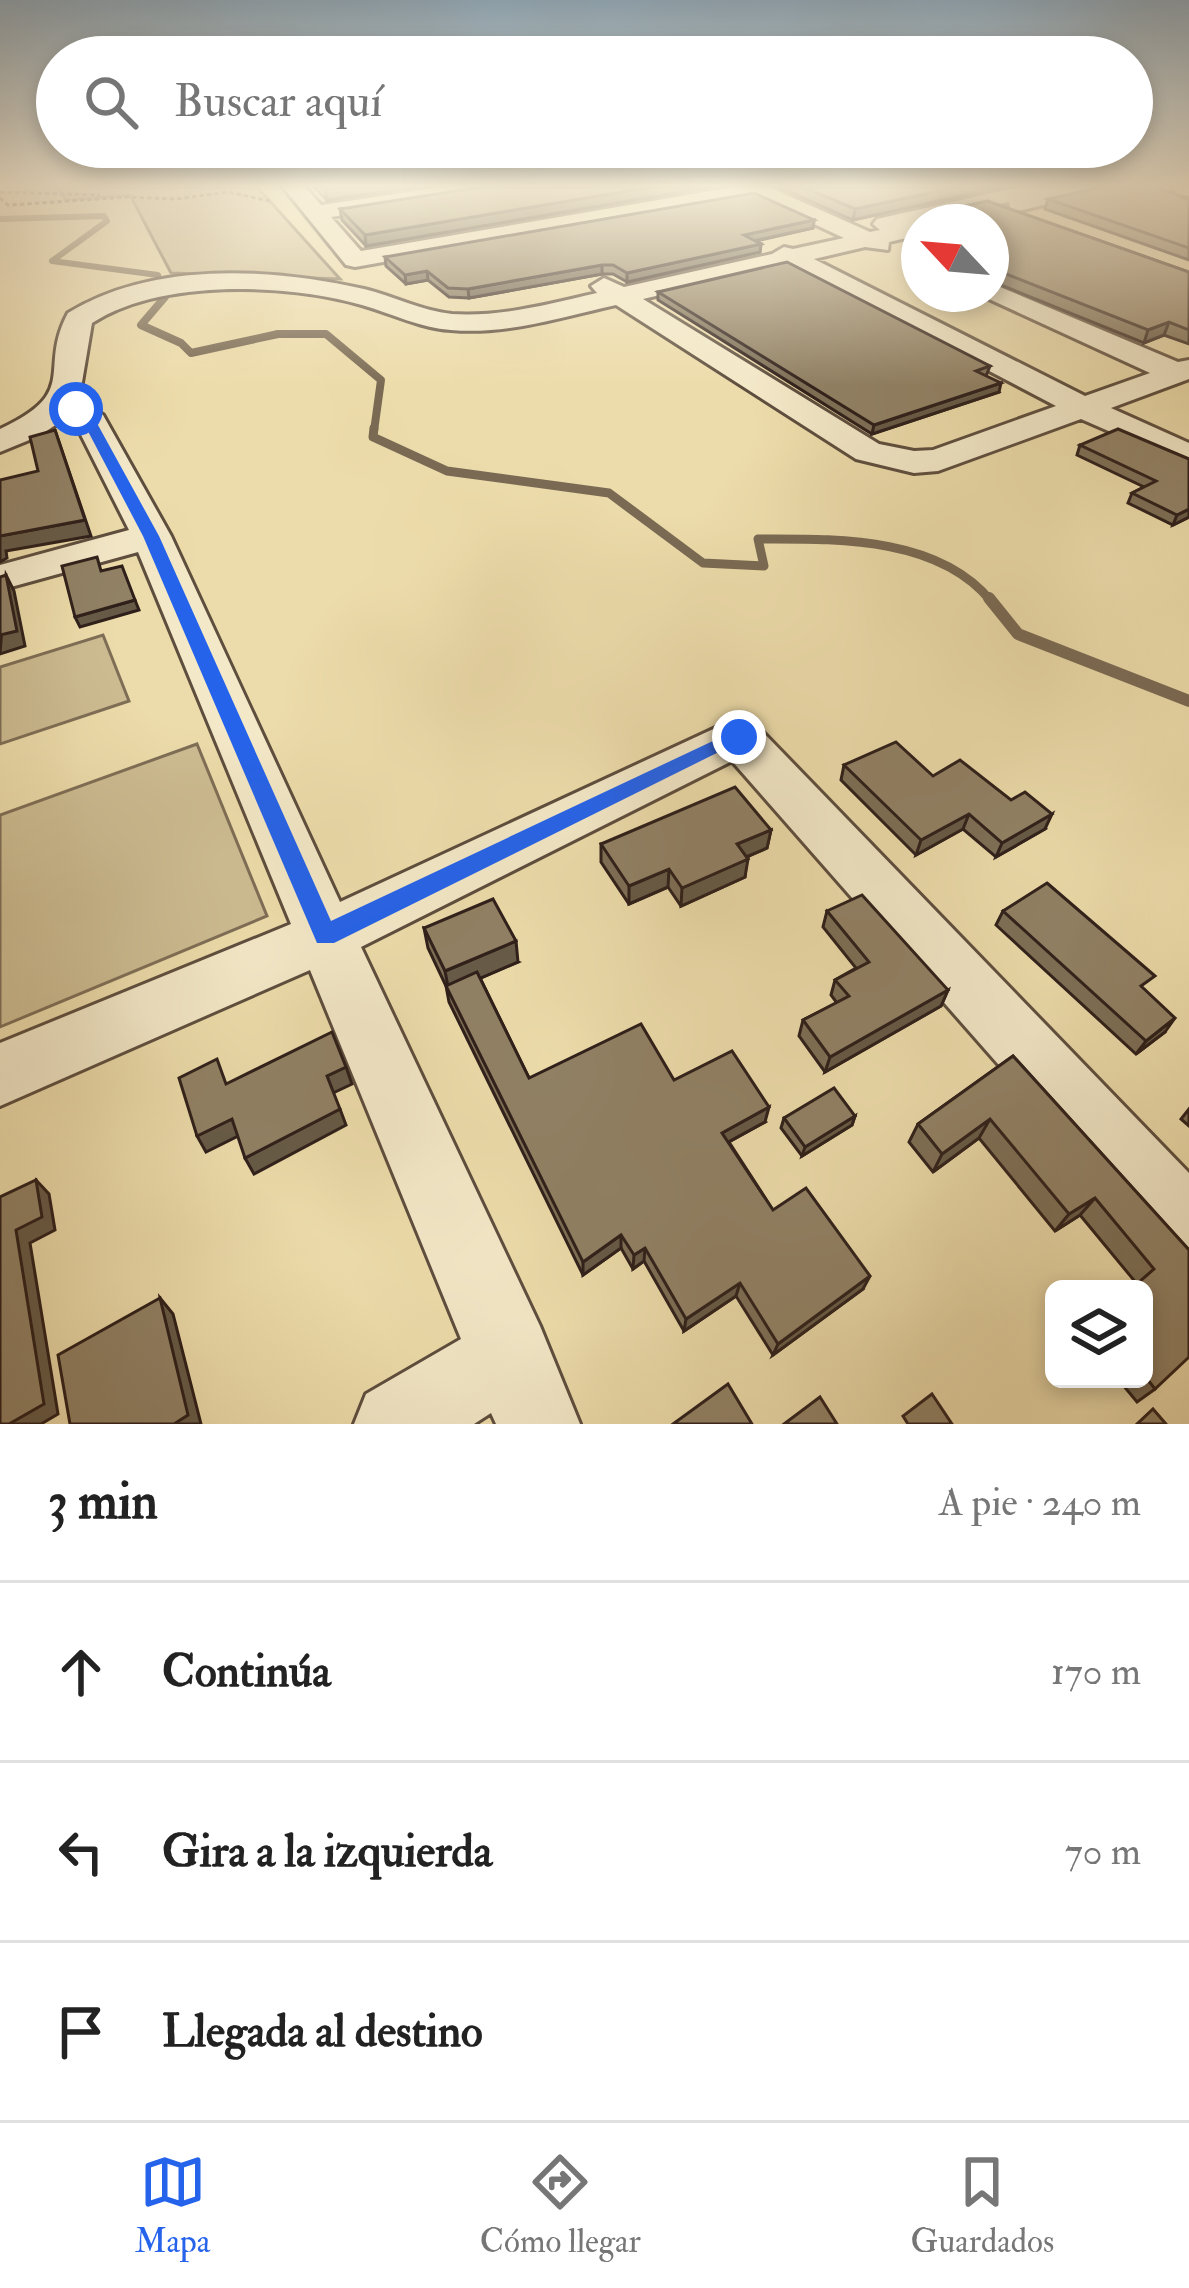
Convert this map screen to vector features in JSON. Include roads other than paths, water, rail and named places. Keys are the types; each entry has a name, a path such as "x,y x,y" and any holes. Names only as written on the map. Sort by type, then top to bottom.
{"street":[{"path":"350,253 402,296"},
{"path":"355,260 391,253"},
{"path":"0,442 54,412 72,388 78,319 95,305 142,289 173,285 362,296 430,319 471,323 514,320 612,291 781,253"},
{"path":"784,253 1086,410 1189,456"},
{"path":"612,291 868,452 888,458 938,460 1183,371"},
{"path":"1009,300 1183,371"},
{"path":"0,428 54,412 87,416 151,536 525,1390 396,1424"},
{"path":"0,578 151,536"},
{"path":"0,1075 326,935 739,737 1189,1226"}],"waterway":[{"path":"62,253 52,261 158,275 164,293"},
{"path":"164,293 141,325 181,343 191,353 278,334 326,334 381,380 374,431"},
{"path":"374,428 373,437 447,471 609,493 703,563 764,566 758,539 852,541 915,553 943,564 991,601"},
{"path":"989,598 1018,634 1189,701"}]}
